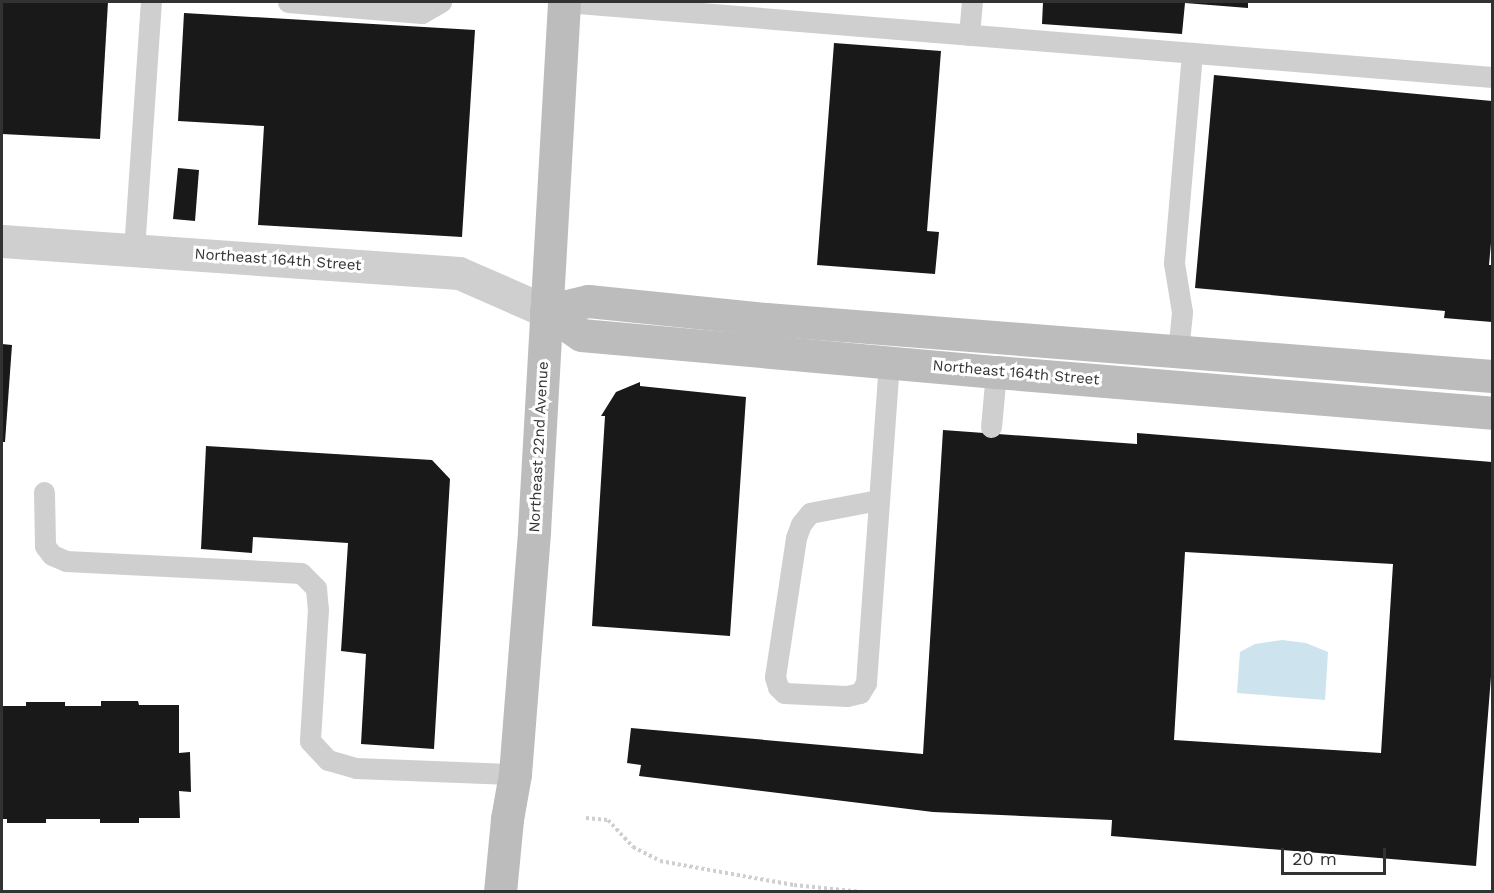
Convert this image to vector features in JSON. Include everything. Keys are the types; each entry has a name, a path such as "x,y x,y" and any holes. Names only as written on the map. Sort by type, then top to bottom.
{"street":[{"name":"Northeast 22nd Avenue","path":"500,891 507,819 515,774 534,531 565,2"},
{"name":"Northeast 164th Street","path":"2,241 459,273 546,311 581,335 1492,413"},
{"path":"546,311 588,301 766,319 1492,376"}],"lane":[{"path":"134,250 151,2"},
{"path":"288,2 422,13 441,2"},
{"path":"565,2 1492,77"},
{"path":"969,35 972,2"},
{"path":"1178,351 1182,312 1174,263 1191,53"},
{"path":"878,500 810,513 801,524 796,538 775,677 778,687 784,693 847,696 860,693 866,683 889,361"},
{"path":"991,427 996,372"},
{"path":"44,492 45,546 52,555 66,561 301,573 316,588 318,609 310,741 328,760 357,768 515,774"}],"path":[{"path":"586,818 608,820 633,847 660,861 794,885 863,891"}],"water":[{"path":"1282,640 1306,643 1328,652 1325,700 1237,693 1240,652 1255,644"}],"building":[{"path":"2,2 108,2 100,139 2,134"},
{"path":"1043,2 1248,2 1248,8 1185,3 1182,34 1042,24"},
{"path":"184,13 475,30 462,237 258,225 264,126 178,121"},
{"path":"834,43 941,51 927,231 939,232 935,274 817,265"},
{"path":"1214,75 1492,101 1492,232 1489,265 1492,265 1492,322 1444,318 1445,311 1195,288"},
{"path":"178,168 199,170 195,221 173,219"},
{"path":"2,344 12,345 5,442 2,442"},
{"path":"640,382 640,386 746,397 730,636 592,626 605,416 601,416 616,392"},
{"path":"943,430 1137,444 1137,433 1492,462 1492,664 1476,866 1111,836 1112,820 933,812 639,776 641,765 627,763 631,728 923,754","holes":["1185,552 1393,564 1381,753 1174,740"]},
{"path":"206,446 432,460 450,479 434,749 361,744 366,654 341,651 348,543 253,537 252,553 201,549"},
{"path":"101,701 138,701 139,705 179,705 179,753 190,752 191,792 179,791 180,818 139,818 139,823 100,823 100,819 46,819 46,823 7,823 7,819 2,819 2,706 26,706 26,702 65,702 65,706 101,706"}]}
